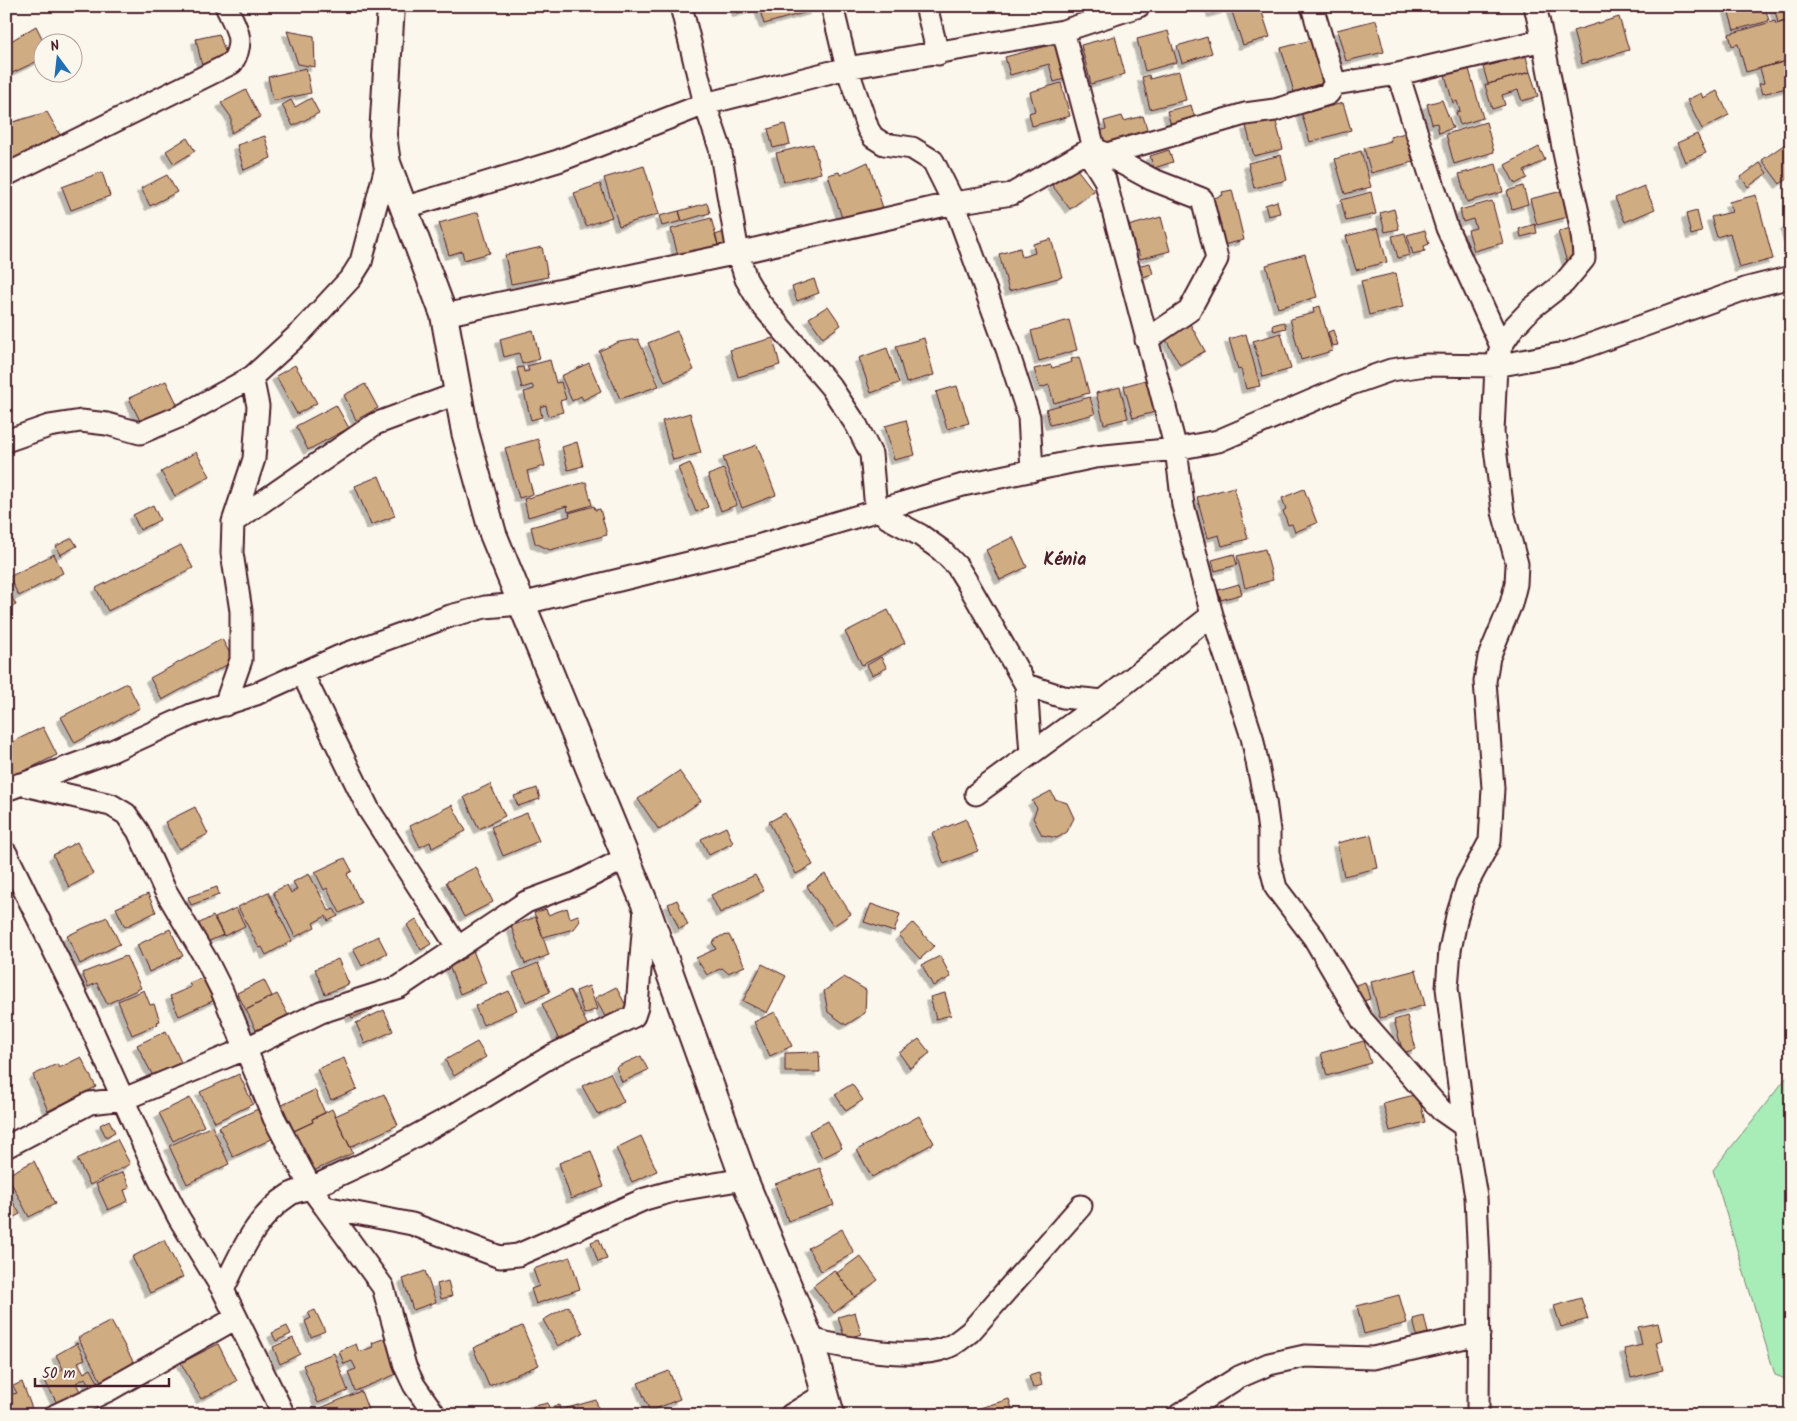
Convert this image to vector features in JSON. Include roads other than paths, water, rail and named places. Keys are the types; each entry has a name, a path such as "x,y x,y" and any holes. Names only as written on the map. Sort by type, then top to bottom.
{"street":[{"path":"6,175 232,63 240,51 239,34 226,6"},
{"path":"391,6 383,135 387,163 444,315 465,432 493,534 645,904 744,1179 810,1340 828,1404 791,1415"},
{"path":"681,6 705,104 720,148 738,253 746,279 760,303 831,387 857,426 871,454 875,498 880,510 888,518 920,535 956,566 1026,685 1031,754"},
{"path":"832,6 847,68 868,129 873,137 884,144 912,148 932,161 954,203 1007,349 1029,417 1032,471"},
{"path":"926,6 938,54"},
{"path":"403,208 558,161 705,104 847,68 938,54 1139,6"},
{"path":"1312,6 1335,84"},
{"path":"1498,356 1532,308 1564,283 1584,259 1579,209 1562,145 1544,40 1535,6"},
{"path":"1073,21 1094,148 1151,178 1202,199 1218,259 1189,311 1146,340"},
{"path":"1107,154 1245,114 1275,110 1328,94 1335,84 1398,74 1544,40"},
{"path":"1398,74 1446,228 1498,356 1493,432 1503,512 1517,564 1516,584 1511,604 1490,657 1485,681 1493,788 1490,841 1467,884 1456,916 1450,950 1448,988 1464,1126 1476,1196 1479,1263 1478,1415"},
{"path":"444,315 738,253 954,203 1012,194 1087,152 1105,180 1176,449 1183,506 1212,615 1252,737 1265,801 1269,831 1269,860 1276,888 1314,938 1362,1020 1441,1110 1464,1126"},
{"path":"6,441 49,426 81,421 140,433 180,416 252,376 301,332 351,278 361,262 387,163"},
{"path":"13,787 112,751 191,715 256,694 340,656 450,616 485,606 521,604 754,547 963,485 1095,457 1176,449 1218,441 1351,384 1391,370 1498,356 1570,352 1748,288 1791,277"},
{"path":"225,705 241,660 241,611 232,553 233,522 254,459 258,406 252,376"},
{"path":"233,522 375,424 459,393"},
{"path":"976,794 1103,701 1212,615"},
{"path":"302,673 369,810 458,948"},
{"path":"1026,685 1063,697 1103,701"},
{"path":"13,787 111,805 126,814 138,831 164,888 211,968 274,1118 311,1188 383,1287 405,1366 414,1385 436,1415"},
{"path":"6,853 56,952 124,1099 143,1145 179,1218 223,1290 284,1415"},
{"path":"6,1147 90,1103 124,1099 244,1049 321,1012 399,987 526,902 577,883 626,858"},
{"path":"223,1290 252,1234 272,1208 290,1194 311,1188 370,1160 456,1114 553,1054 634,1016 637,1008 645,904"},
{"path":"325,1207 412,1224 500,1256 518,1255 645,1199 673,1191 744,1179"},
{"path":"810,1340 877,1351 929,1352 949,1347 970,1332 1081,1206"},
{"path":"66,1413 236,1318"},
{"path":"1179,1415 1239,1377 1269,1364 1305,1356 1373,1358 1479,1334"}],"district":[{"name":"Kénia","path":"1065,559"}]}
